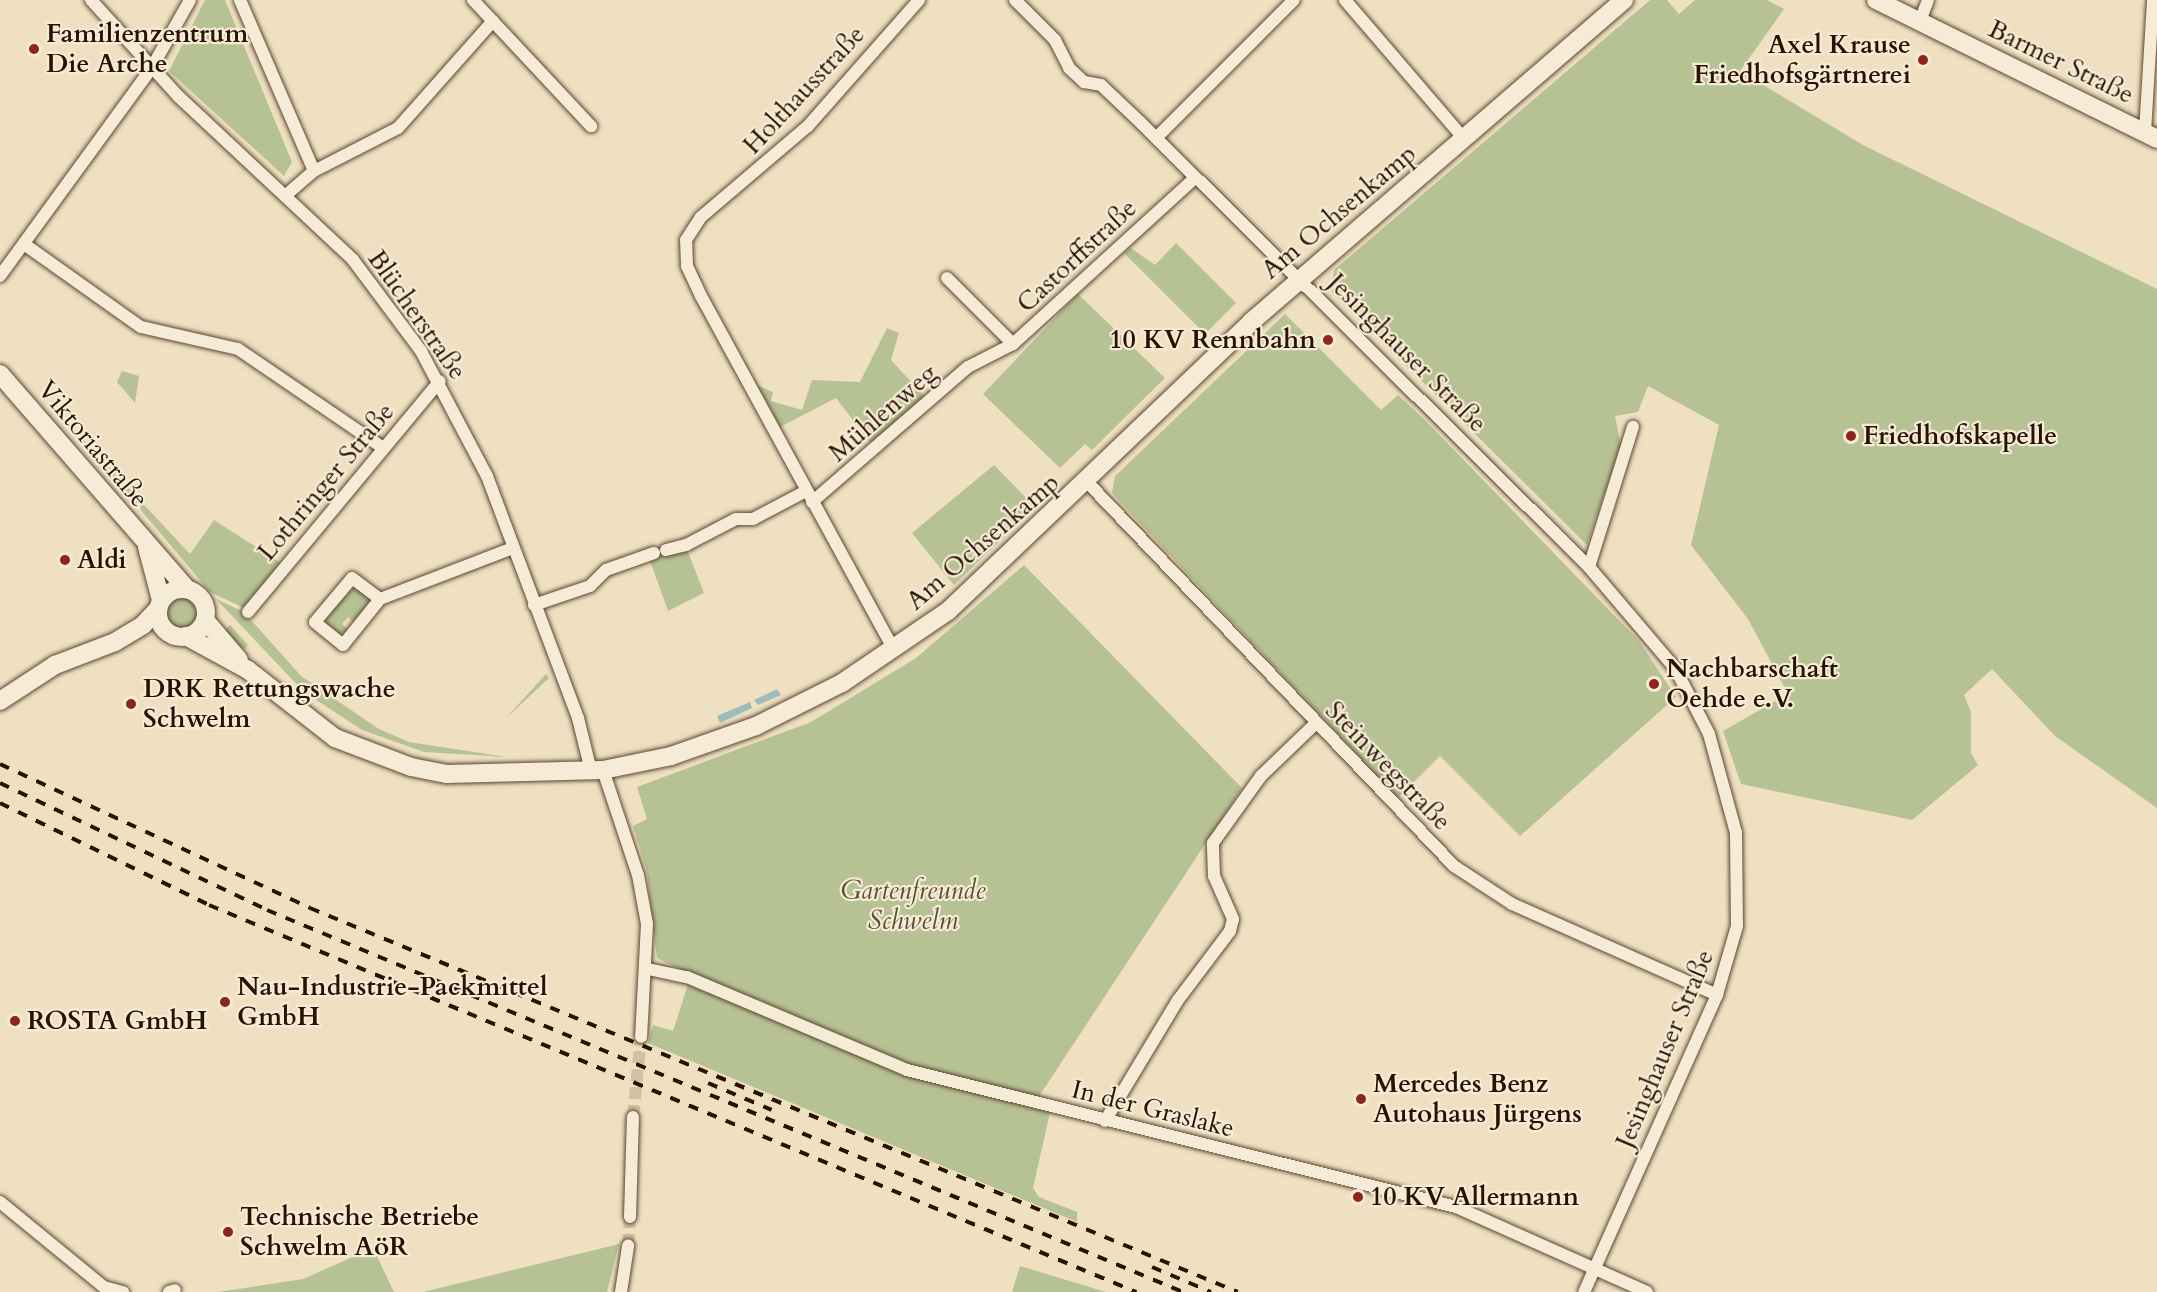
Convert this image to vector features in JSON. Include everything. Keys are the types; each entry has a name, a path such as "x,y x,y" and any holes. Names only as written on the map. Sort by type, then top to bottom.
{"main road":[{"name":"Am Ochsenkamp","path":"205,620 248,670 335,738 411,767 480,777 597,771 671,756 756,726 894,650 948,611 1088,483 1299,279 1624,0"},
{"name":"Barmer Straße","path":"1876,0 2151,135"},
{"name":"Viktoriastraße","path":"0,374 147,547 187,589"},
{"name":"Viktoriastraße","path":"147,547 159,604"},
{"path":"0,701 47,669 115,642 143,626 172,590 187,589 202,600 205,620 179,636 115,642"},
{"path":"159,604 160,624 179,636"},
{"name":"Am Ochsenkamp","path":"179,636 248,670"}],"street":[{"name":"Blücherstraße","path":"91,0 151,69 353,260 440,381 487,476 638,875 648,969 641,1037"},
{"path":"0,276 151,69 190,0"},
{"path":"240,0 314,171"},
{"path":"473,0 591,126"},
{"name":"Holthausstraße","path":"809,496 687,266 686,240 700,217 786,148 919,0"},
{"name":"Jesinghauser Straße","path":"1015,0 1055,40 1070,68 1084,82 1101,86 1156,138 1589,567 1675,668 1709,734 1726,785 1739,884 1737,926 1717,995 1584,1292"},
{"path":"1156,138 1294,0"},
{"path":"1345,0 1464,139"},
{"path":"1920,21 1928,0"},
{"path":"2151,135 2153,0"},
{"path":"285,196 314,171 398,128 493,21"},
{"name":"Castorffstraße","path":"983,357 1013,344 1195,178"},
{"path":"24,244 141,327 238,349 383,448"},
{"path":"947,278 1013,344"},
{"name":"Mühlenweg","path":"534,605 590,586 606,570 660,551 735,519 753,519 809,496 983,357"},
{"name":"Lothringer Straße","path":"248,612 440,381"},
{"path":"1589,567 1633,427"},
{"name":"Steinwegstraße","path":"1088,483 1433,848 1486,889 1717,995"},
{"path":"809,496 894,650"},
{"path":"380,599 352,578 315,622 343,645 380,599 513,548"},
{"path":"1105,1121 1152,1043 1230,930 1233,919 1214,876 1213,843 1261,776 1316,723"},
{"name":"In der Graslake","path":"648,969 687,977 907,1070 1456,1207 1647,1292"},
{"path":"630,1217 633,1118"},
{"path":"0,1202 104,1287 123,1292"},
{"path":"621,1292 628,1246"}],"green space":[{"path":"205,0 225,0 292,162 284,176 169,71"},
{"path":"1650,0 1667,0 1679,14 1695,0 1767,0 1784,9 1740,71 1863,145 2157,289 2157,808 2055,736 1992,669 1964,695 1971,712 1971,753 1978,765 1912,820 1741,784 1723,731 1788,694 1748,619 1691,545 1719,425 1648,386 1638,412 1615,416 1621,446 1587,545 1332,292 1334,270"},
{"path":"1176,243 1236,303 1205,334 1124,253 1131,248 1155,265"},
{"path":"1078,294 1165,378 1092,450 1085,444 1060,468 983,394"},
{"path":"1285,314 1381,410 1398,395 1424,419 1639,641 1676,697 1520,836 1440,756 1398,798 1112,493 1115,476"},
{"path":"887,328 899,333 891,360 928,400 873,446 836,398 780,427 758,386 773,392 771,401 802,410 812,380 860,382"},
{"path":"122,371 139,376 135,403 117,382"},
{"path":"64,419 190,554 214,520 281,563 246,609 210,592"},
{"path":"994,465 1035,507 954,585 912,533"},
{"path":"688,552 704,593 668,611 650,561 664,553"},
{"name":"Gartenfreunde Schwelm","path":"1024,565 1242,788 1034,1104 1051,1108 1033,1188 1039,1197 1077,1212 1077,1222 648,1043 653,1025 673,1031 691,975 657,958 647,872 633,826 647,819 637,787 811,722 916,658"},
{"path":"355,587 373,599 355,623 348,617 342,624 349,631 337,634 326,626 327,614"},
{"path":"182,595 194,600 199,612 194,624 182,629 170,624 165,612 170,600"},
{"path":"216,599 244,612 301,676 379,729 409,742 507,757 424,752 362,730 304,692"},
{"path":"230,625 248,645 245,649 221,634"},
{"path":"546,674 549,678 505,719"},
{"path":"619,1244 607,1292 423,1292"},
{"path":"373,1248 394,1292 218,1292 303,1279"},
{"path":"1020,1266 1106,1292 1012,1292"}],"water":[{"path":"777,689 781,695 758,705 754,700"},
{"path":"750,702 752,708 720,723 717,716"}],"tunnel":[{"path":"633,1117 641,1037"},
{"path":"628,1246 630,1217"}],"railway":[{"path":"0,764 310,908 1238,1292"},
{"path":"0,783 267,910 1183,1292"},
{"path":"0,803 209,905 1136,1292"},
{"path":"708,1083 772,1110"},
{"path":"1152,1267 1211,1292"}],"place":[{"name":"Familienzentrum Die Arche","path":"34,49"},
{"name":"Axel Krause Friedhofsgärtnerei","path":"1923,60"},
{"name":"10 KV Rennbahn","path":"1328,340"},
{"name":"Friedhofskapelle","path":"1851,436"},
{"name":"Aldi","path":"65,560"},
{"name":"Nachbarschaft Oehde e.V.","path":"1654,684"},
{"name":"DRK Rettungswache Schwelm","path":"131,704"},
{"name":"Nau-Industrie-Packmittel GmbH","path":"225,1002"},
{"name":"ROSTA GmbH","path":"15,1021"},
{"name":"Mercedes Benz Autohaus Jürgens","path":"1361,1099"},
{"name":"10 KV Allermann","path":"1358,1197"},
{"name":"Technische Betriebe Schwelm AöR","path":"228,1232"}]}
